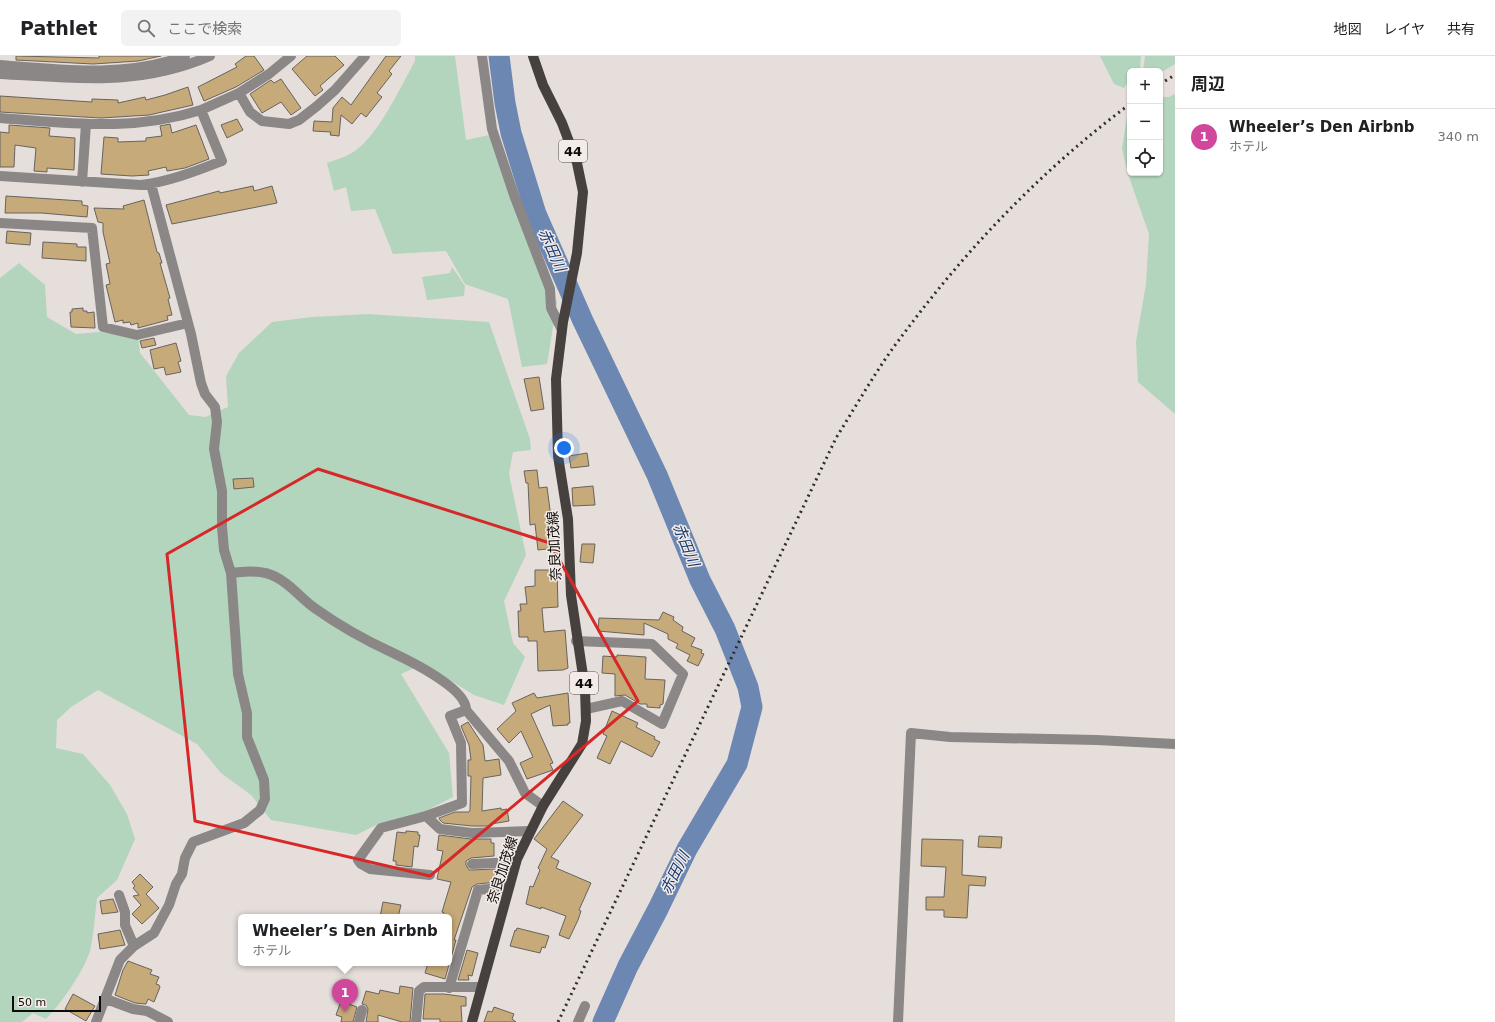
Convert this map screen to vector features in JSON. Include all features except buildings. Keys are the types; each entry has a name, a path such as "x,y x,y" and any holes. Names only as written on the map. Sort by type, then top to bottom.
{"main road":[{"name":"奈良加茂線","path":"472,1022 516,862 543,806 582,744 586,721 585,689 576,641 570,595 568,519 558,456 556,379 562,326 577,253 582,204 580,172 570,142 543,85 533,56"}],"street":[{"path":"0,65 77,72 138,68 184,56"},
{"path":"0,74 82,78 136,77 174,70 210,56"},
{"path":"0,118 122,125 150,122 201,110 239,93 269,74 291,56"},
{"path":"239,93 250,112 262,121 289,124 299,120 335,90 365,56"},
{"path":"482,56 492,129 514,195 550,289 551,308 562,326"},
{"path":"0,176 141,185 151,184 222,161 201,110"},
{"path":"82,182 86,124"},
{"path":"101,1020 106,999 120,960 134,946 154,933 169,905 176,884 182,874 185,858 193,842 244,823 260,810 265,799 264,780 248,737 247,713 238,674 231,573 224,550 222,528 222,491 214,449 217,422 215,407 205,394 201,383 188,323 151,184"},
{"path":"0,223 92,228 103,327 137,335 188,323"},
{"path":"231,573 264,573 276,576 315,609 351,631 418,665 443,682 464,700 466,710 508,761 525,792 543,806"},
{"path":"576,641 652,644 683,674 662,724 622,701 586,709"},
{"path":"430,875 370,869 361,864 358,860 381,828 426,816 462,803 461,743 450,716 466,710"},
{"path":"898,1022 911,733 950,737 1097,740 1175,744"},
{"path":"426,816 440,829 472,833 530,831"},
{"path":"472,864 516,862"},
{"path":"449,988 478,890 509,887"},
{"path":"119,895 125,912 125,925 134,946"},
{"path":"416,1022 419,991 424,987 481,988"},
{"path":"106,999 133,1009 147,1011 168,1022"},
{"path":"578,1022 585,1006"},
{"path":"359,1022 362,1010"}],"highlighted area":[{"path":"318,469 550,543 638,701 430,876 195,821 167,554"}],"green space":[{"path":"415,56 455,56 466,140 494,134 557,302 547,364 522,367 508,299 465,284 446,251 393,254 375,209 351,211 346,187 334,191 327,163 350,154 369,138 395,98 415,61"},
{"path":"1100,56 1141,56 1140,68 1127,68 1127,84 1124,88 1114,84"},
{"path":"1145,56 1175,56 1175,64 1163,71 1163,68 1143,68"},
{"path":"1175,94 1175,414 1138,382 1136,342 1146,284 1149,234 1129,176 1163,176 1163,97 1169,97"},
{"path":"1127,116 1127,170 1122,149"},
{"path":"19,263 45,285 47,317 76,334 100,332 138,337 140,353 189,415 206,417 213,413 228,573 235,675 261,780 263,799 259,805 251,795 221,773 197,744 98,690 71,707 57,720 56,748 83,754 110,785 127,814 135,839 117,880 97,898 89,955 79,975 66,995 46,1019 33,1013 22,1022 0,1022 0,278"},
{"path":"452,267 465,286 464,296 427,300 422,277 450,273"},
{"path":"368,314 489,322 530,439 531,450 513,452 509,474 526,555 504,601 513,643 525,657 504,705 474,695 424,664 401,674 449,753 453,797 418,815 394,822 378,824 356,835 271,820 263,810 267,805 251,736 241,674 217,449 219,411 228,407 226,376 239,353 272,322 312,317"}],"waterway":[{"name":"赤田川","path":"499,56 505,103 511,133 536,214 583,321 657,475 700,580 725,629 748,687 752,707 737,764 687,849 628,966 603,1022"}],"railway":[{"path":"1163,82 1175,75"},
{"path":"558,1022 836,438 869,384 895,345 930,300 982,239 1038,182 1098,129 1127,106"}],"place":[{"name":"Wheeler’s Den Airbnb","path":"345,1012"}]}
